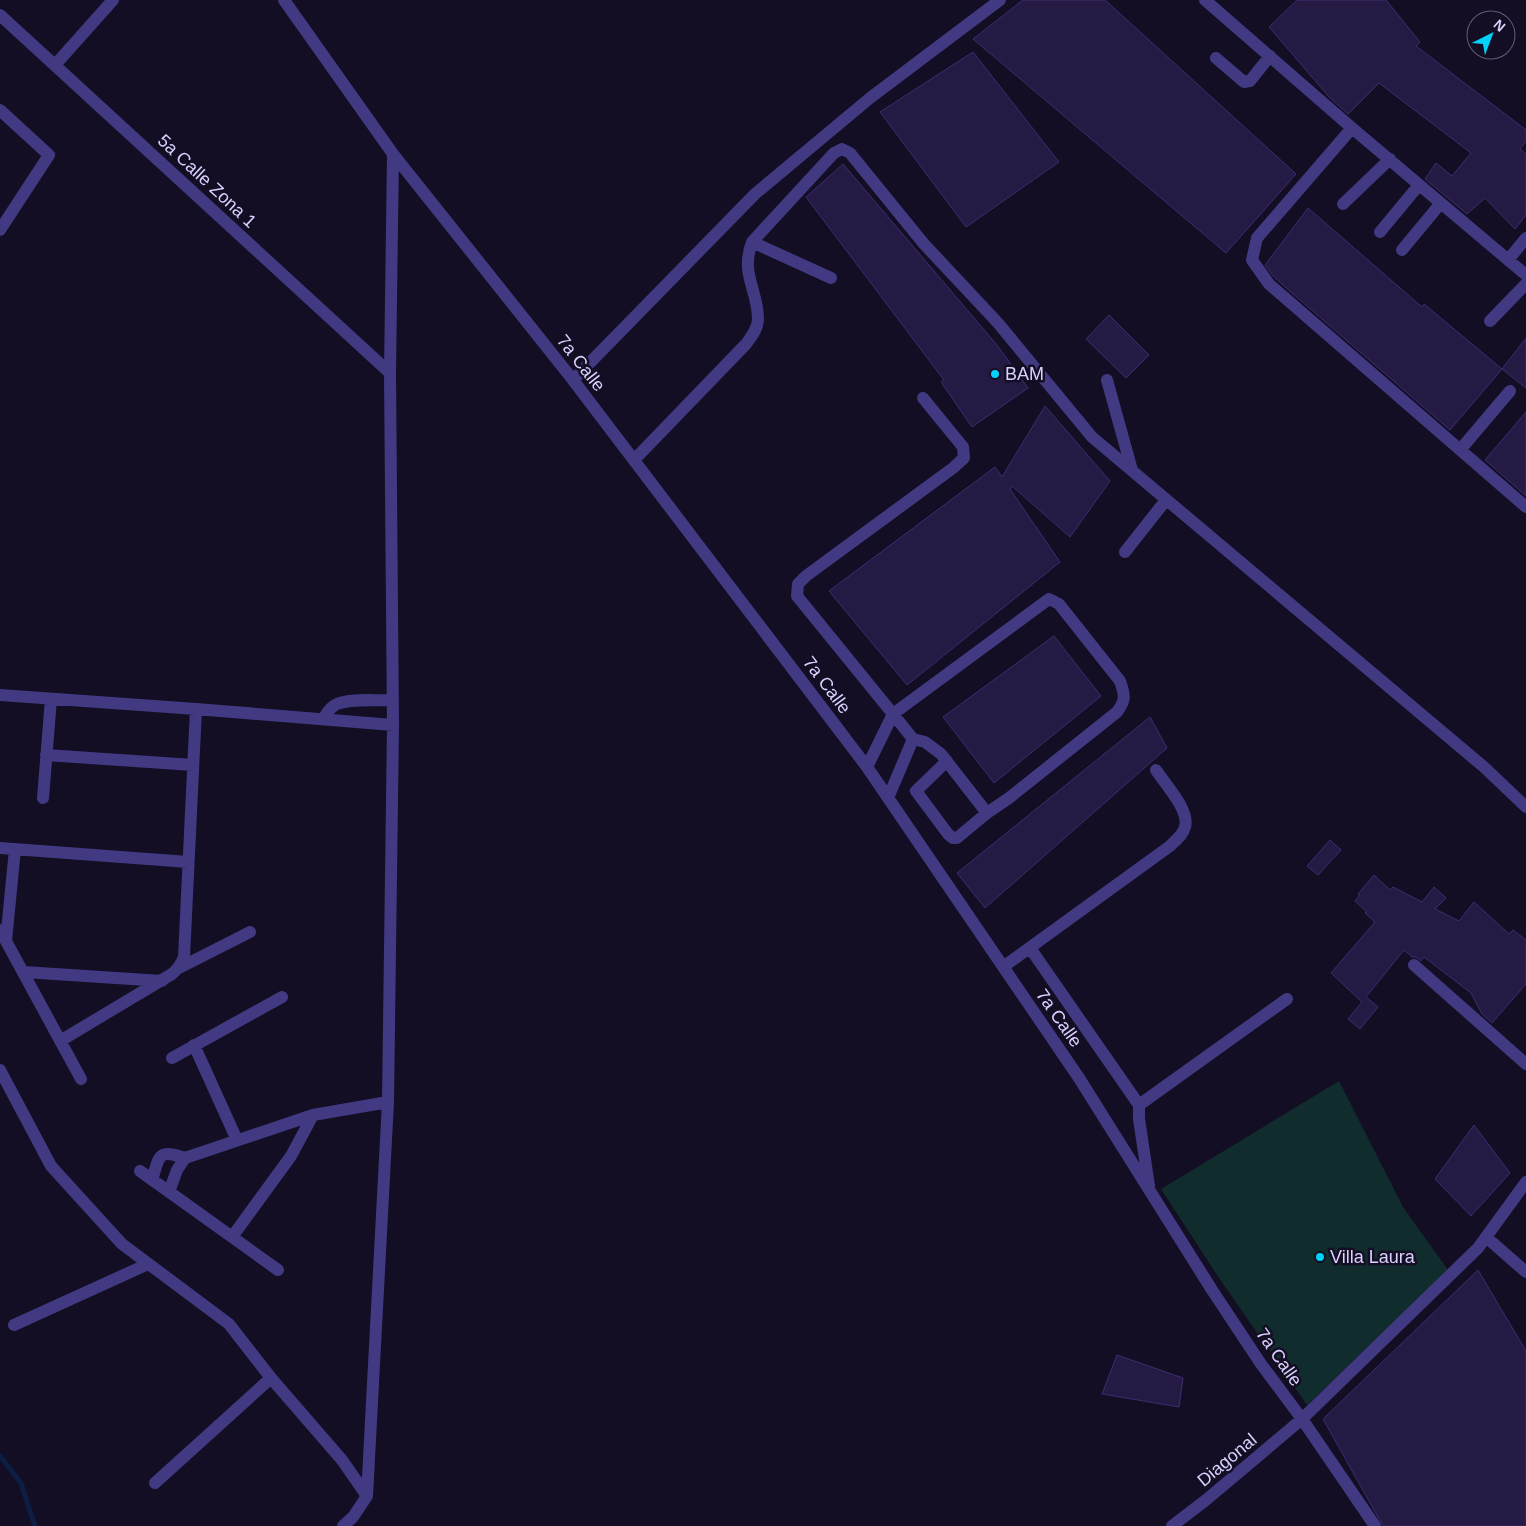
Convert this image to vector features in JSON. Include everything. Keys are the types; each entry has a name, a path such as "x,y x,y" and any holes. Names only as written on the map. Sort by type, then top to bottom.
{"street":[{"path":"55,65 113,0"},
{"name":"7a Calle","path":"284,0 393,154 634,460 867,767 1079,1078 1261,1364 1302,1419 1375,1526"},
{"path":"572,380 755,194 870,98 1000,0"},
{"path":"1205,0 1352,128 1526,275"},
{"name":"5a Calle Zona 1","path":"0,15 390,373"},
{"path":"1216,58 1244,82 1250,81 1270,56"},
{"path":"0,110 49,155 0,230"},
{"path":"1352,128 1258,238 1252,260 1268,284 1526,507"},
{"path":"634,460 746,344 755,332 758,321 748,268 748,253 752,242 834,153 842,149 850,152 924,244 998,323 1092,437 1484,767 1526,807"},
{"path":"343,1526 353,1517 367,1496 388,1102 394,725 390,373 393,154"},
{"path":"1343,204 1390,159"},
{"path":"1380,232 1419,185"},
{"path":"1402,250 1441,203"},
{"path":"1508,260 1526,238"},
{"path":"752,242 831,278"},
{"path":"1490,321 1526,284"},
{"path":"1107,380 1132,470"},
{"path":"1460,450 1510,391"},
{"path":"923,398 963,447 964,458 806,576 798,584 797,596 913,739 925,742 941,754 988,813"},
{"path":"1124,552 1166,500"},
{"path":"867,767 894,714 1041,604 1049,599 1059,604 1120,681 1124,693 1123,704 1117,712 957,838 953,838 948,834 916,791 947,761"},
{"path":"0,696 196,708 394,725"},
{"path":"43,798 50,698"},
{"path":"323,719 330,708 337,704 393,700"},
{"path":"179,968 184,957 196,708"},
{"path":"888,798 913,739"},
{"path":"46,755 193,765"},
{"path":"1003,967 1170,846 1180,836 1185,826 1185,816 1182,807 1156,770"},
{"path":"0,848 188,862"},
{"path":"15,849 3,936 81,1079"},
{"path":"60,1040 179,968 250,932"},
{"path":"1030,948 1139,1104 1139,1119 1150,1191"},
{"path":"1414,965 1526,1064"},
{"path":"24,972 162,980"},
{"path":"172,1058 282,997"},
{"path":"1139,1104 1288,999"},
{"path":"194,1045 238,1140"},
{"path":"0,1070 51,1166 122,1244 229,1324 271,1378 342,1460 367,1496"},
{"path":"152,1180 159,1158 166,1153 186,1158 313,1115 388,1102"},
{"path":"232,1237 291,1156 313,1115"},
{"path":"168,1192 177,1170 186,1158"},
{"path":"140,1171 278,1270"},
{"name":"Diagonal","path":"1172,1526 1206,1500 1302,1419 1478,1248 1526,1182"},
{"path":"1486,1237 1526,1272"},
{"path":"14,1325 148,1264"},
{"path":"155,1483 271,1378"}],"green space":[{"name":"Villa Laura","path":"1339,1081 1403,1207 1448,1270 1307,1405 1217,1275 1161,1189"}],"building":[{"path":"1023,0 1105,0 1296,174 1226,253 973,39"},
{"path":"1297,0 1386,0 1420,42 1416,46 1526,130 1526,141 1520,149 1526,154 1526,215 1515,229 1485,198 1467,214 1425,179 1436,163 1452,176 1471,153 1379,83 1348,114 1330,98 1269,27"},
{"path":"973,52 1059,162 966,227 880,112"},
{"path":"843,164 997,345 1028,388 972,427 941,382 944,380 806,197"},
{"path":"1308,208 1422,307 1424,304 1502,369 1450,430 1292,293 1273,276 1265,265"},
{"path":"1109,315 1149,355 1126,378 1086,339"},
{"path":"1526,338 1526,388 1502,369"},
{"path":"1045,406 1110,481 1070,537 1012,486 1010,489 1060,562 907,685 829,591 995,467 1002,477"},
{"path":"1526,412 1526,496 1485,460"},
{"path":"1054,636 1101,696 994,783 943,717"},
{"path":"1150,717 1167,748 985,908 957,873"},
{"path":"1330,840 1341,850 1318,875 1307,866"},
{"path":"1374,875 1390,890 1393,887 1422,902 1434,887 1446,898 1435,909 1459,921 1474,902 1509,934 1513,930 1526,940 1526,984 1492,1023 1482,1014 1471,993 1424,957 1421,961 1416,957 1412,957 1404,950 1366,997 1378,1007 1360,1029 1348,1019 1362,1002 1331,973 1375,922 1355,901 1360,895 1358,894"},
{"path":"1474,1125 1510,1173 1471,1216 1435,1179"},
{"name":"Villa Laura","path":"1478,1270 1526,1351 1526,1526 1383,1526 1323,1419"},
{"path":"1117,1355 1183,1378 1179,1407 1102,1394"}],"waterway":[{"path":"0,1456 21,1483 35,1526"}],"place":[{"name":"BAM","path":"995,374"},
{"name":"Villa Laura","path":"1320,1257"}]}
